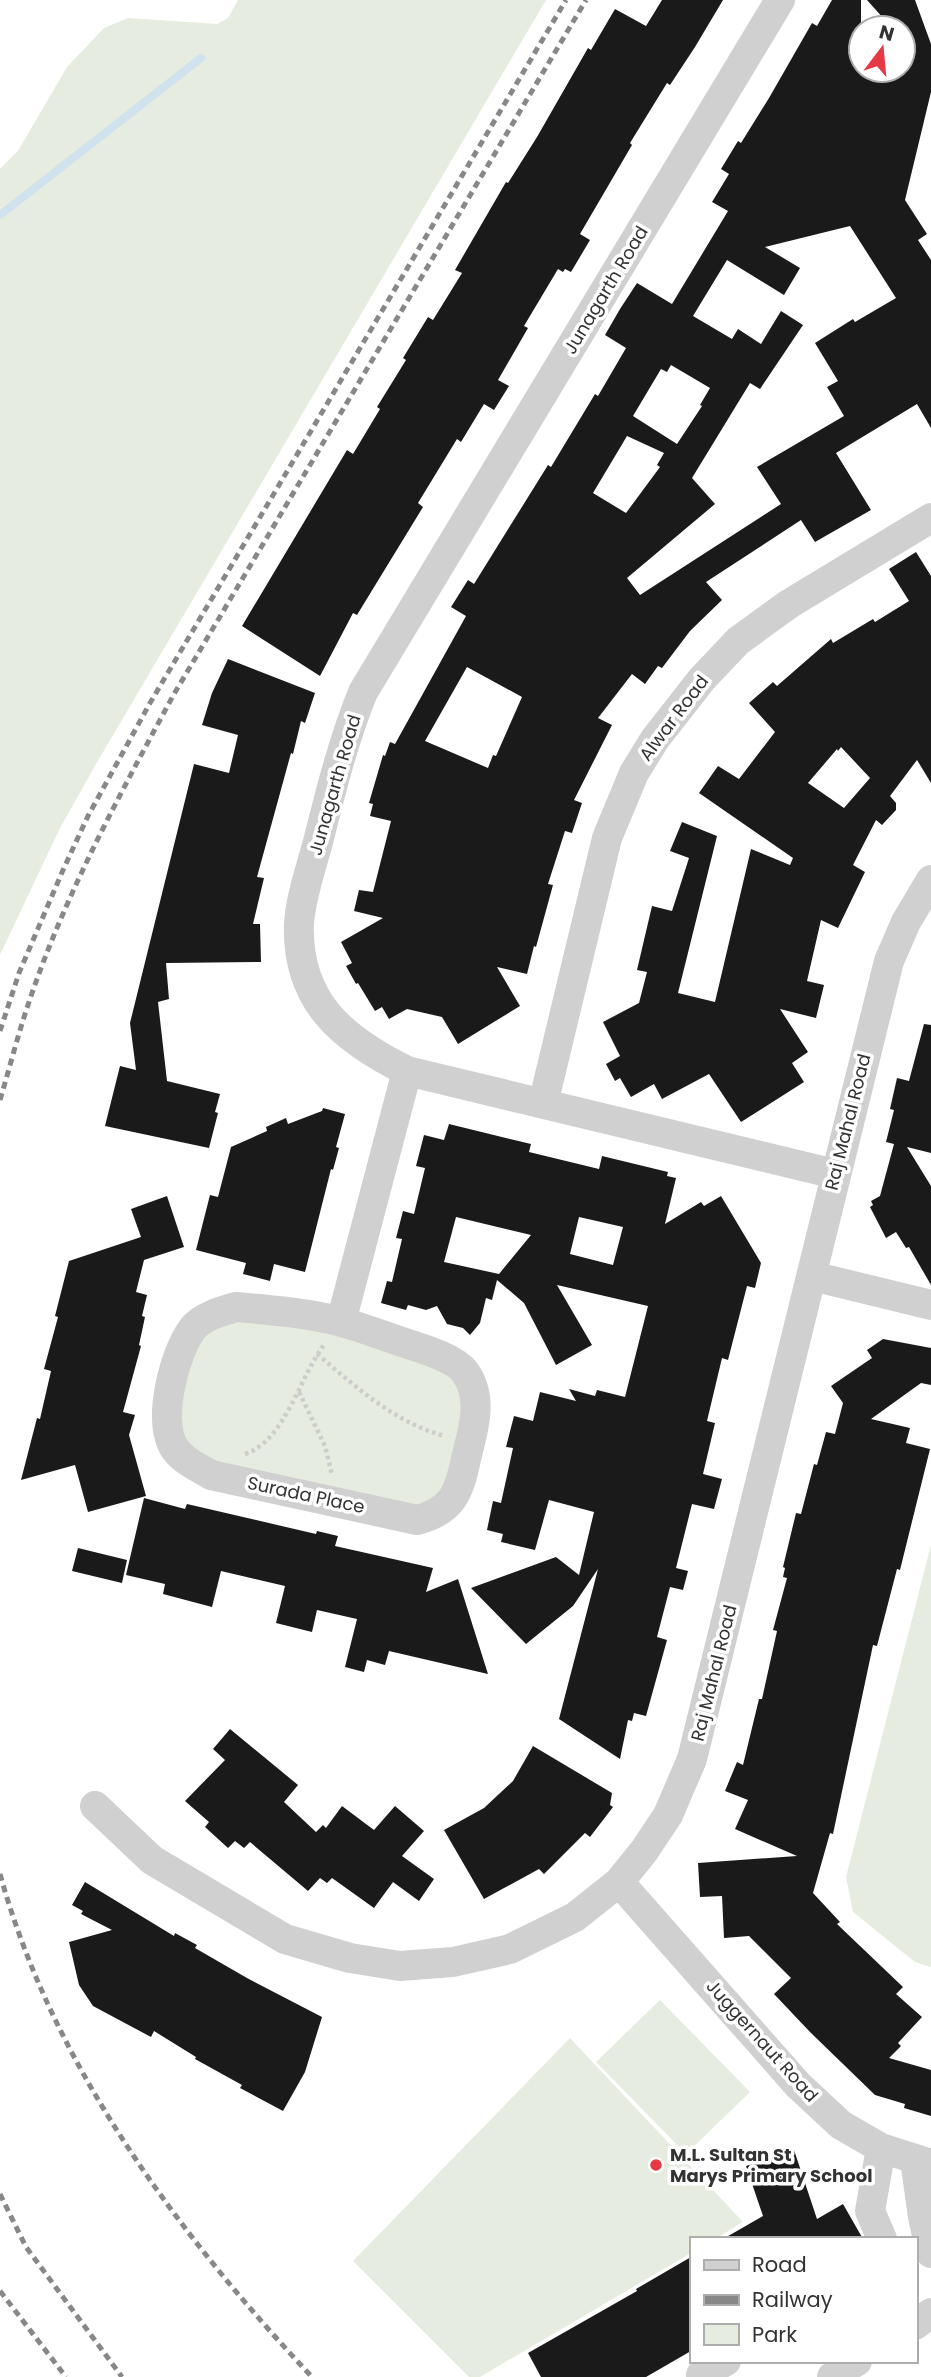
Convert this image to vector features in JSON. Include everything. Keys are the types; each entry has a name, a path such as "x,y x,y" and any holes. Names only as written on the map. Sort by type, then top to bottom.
{"street":[{"name":"Junagarth Road","path":"780,0 363,692 346,733 299,921 301,964 321,1009 351,1037 379,1057 407,1071 835,1174"},
{"name":"Alwar Road","path":"543,1104 607,838 634,773 655,739 702,679 738,641 789,604 931,518"},
{"name":"Raj Mahal Road","path":"95,1806 152,1860 285,1939 349,1958 401,1966 453,1962 510,1950 575,1917 619,1882 668,1815 692,1759 889,961 906,922 931,880"},
{"path":"341,1322 407,1071"},
{"path":"812,1276 931,1306"},
{"name":"Surada Place","path":"236,1307 281,1311 341,1322 437,1354 464,1370 475,1394 476,1413 470,1444 462,1477 453,1499 435,1515 416,1520 211,1475 191,1464 174,1449 167,1432 166,1407 184,1344 195,1326 214,1314 236,1307"},
{"name":"Juggernaut Road","path":"619,1882 798,2085 841,2125 881,2148 923,2162"},
{"path":"881,2148 870,2211 881,2237"},
{"path":"923,2162 923,2217 931,2253"},
{"path":"832,2377 854,2363"}],"path":[{"path":"200,1468 258,1450 286,1415 317,1354 341,1322"},
{"path":"317,1354 376,1404 427,1431 470,1444"},
{"path":"299,1391 325,1446 339,1502"}],"green space":[{"path":"238,0 546,0 96,764 59,830 0,955 0,169 18,151 67,67 104,28 128,18 217,24 228,18"},
{"path":"239,1318 347,1336 416,1354 458,1383 465,1418 442,1492 426,1504 399,1508 221,1466 194,1450 181,1437 177,1399 203,1334"},
{"path":"931,1545 931,1967 915,1962 853,1912 846,1877"},
{"path":"660,2000 750,2092 686,2154 596,2062"},
{"path":"570,2038 743,2222 718,2237 690,2237 690,2254 480,2377 469,2377 353,2261"}],"building":[{"path":"662,0 723,0 695,47 670,85 667,83 630,143 632,145 580,234 590,240 571,272 558,269 524,326 528,328 498,380 509,386 494,410 484,404 461,442 457,439 418,503 423,507 357,615 353,613 320,676 242,626 347,450 353,454 380,409 377,407 406,360 403,358 428,317 433,320 462,273 455,270 588,48 591,50 615,9 646,26"},
{"path":"832,0 861,0 861,14 847,14 847,84 917,84 917,14 880,14 867,0 915,0 931,44 931,92 905,200 927,234 918,240 931,260 931,428 917,404 836,453 871,510 815,542 801,520 706,582 722,600 690,631 662,668 658,666 645,684 632,674 598,718 612,725 574,800 582,803 572,833 565,831 548,884 553,885 527,974 497,967 520,1006 458,1044 442,1017 407,1009 389,1019 382,1007 375,1011 358,983 356,984 346,966 352,963 341,942 383,918 354,911 359,890 373,892 391,821 370,816 373,804 369,803 383,755 385,756 390,742 395,744 466,616 451,607 468,580 474,584 548,465 551,467 595,394 598,396 626,348 605,335 620,309 637,283 672,304 728,211 712,202 729,174 721,169 738,141 741,143 812,23 817,26","holes":["850,226 896,298 855,322 853,319 815,343 838,381 827,387 844,416 757,467 781,504 640,595 627,578 715,504 692,478 750,383 760,389 803,325 781,311 761,344 738,329 732,339 693,316 727,260 784,295 800,268 765,247","671,365 710,388 700,405 702,406 677,444 633,416 661,369 667,372","627,436 664,453 657,465 660,467 626,513 593,493","467,667 522,697 488,768 425,741"]},
{"path":"916,552 931,576 931,783 917,760 890,796 896,803 896,810 882,825 876,820 853,865 865,872 838,928 821,920 807,981 824,985 816,1018 780,1009 808,1052 792,1063 804,1082 741,1122 709,1074 662,1099 654,1084 631,1097 620,1078 615,1081 606,1064 620,1056 603,1022 639,1003 647,972 637,970 652,906 672,911 689,858 670,851 682,822 717,836 678,993 715,1002 751,849 790,865 793,858 699,793 718,766 739,779 775,732 749,703 773,682 777,686 831,639 833,643 909,601 889,569","holes":["841,747 870,778 844,808 808,783"]},
{"path":"228,659 315,693 305,723 301,721 257,877 264,878 253,924 260,924 261,962 166,963 169,999 158,1002 167,1081 220,1094 209,1148 105,1126 120,1066 136,1070 130,1023 194,764 229,773 238,735 202,725 212,693"},
{"path":"924,1024 931,1025 931,1153 907,1147 931,1186 931,1285 909,1247 906,1248 896,1232 886,1238 870,1207 873,1205 871,1201 880,1196 894,1144 886,1142 894,1110 890,1109 897,1078 909,1081"},
{"path":"323,1108 345,1114 336,1147 339,1148 333,1170 331,1169 305,1272 274,1264 270,1281 243,1274 246,1263 196,1250 210,1195 218,1197 231,1147 267,1131 266,1127 286,1118 288,1124 322,1111"},
{"path":"449,1124 531,1144 529,1152 599,1169 602,1156 668,1172 667,1176 676,1178 665,1224 701,1202 704,1206 721,1196 761,1263 755,1288 747,1286 728,1360 722,1358 707,1421 715,1423 703,1474 722,1479 714,1509 692,1504 676,1568 688,1571 683,1590 670,1587 657,1637 667,1640 646,1716 634,1713 632,1721 628,1720 620,1759 559,1719 598,1569 573,1606 526,1644 471,1588 556,1557 579,1575 594,1512 549,1500 535,1550 501,1542 503,1534 487,1530 493,1501 501,1503 513,1448 506,1447 514,1416 533,1421 540,1392 576,1401 569,1389 595,1396 597,1390 625,1397 648,1306 557,1285 592,1345 556,1365 524,1303 497,1280 492,1300 486,1298 480,1323 470,1335 463,1328 447,1324 437,1306 426,1310 408,1305 406,1310 381,1303 387,1281 392,1282 402,1239 396,1238 403,1211 414,1214 425,1168 416,1166 424,1135 444,1140","holes":["456,1217 531,1235 499,1274 444,1262","579,1217 623,1227 613,1265 570,1254"]},
{"path":"167,1196 184,1247 144,1260 136,1292 147,1295 142,1316 145,1317 139,1345 141,1346 123,1412 135,1415 129,1435 146,1496 88,1512 75,1465 21,1480 37,1418 40,1419 51,1371 44,1369 58,1317 55,1316 69,1261 141,1237 131,1209"},
{"path":"883,1339 931,1348 931,1385 921,1383 871,1419 910,1428 906,1443 930,1449 900,1570 897,1569 877,1646 873,1645 833,1834 830,1833 813,1893 840,1922 837,1924 903,1987 896,1994 922,2017 898,2043 901,2046 889,2058 931,2070 931,2116 904,2108 905,2104 875,2095 774,1994 791,1978 749,1936 724,1938 722,1896 700,1897 698,1863 797,1856 735,1829 748,1800 725,1791 737,1762 743,1765 759,1699 762,1699 777,1631 773,1630 787,1578 783,1577 783,1567 796,1513 801,1514 814,1464 817,1465 826,1432 835,1434 843,1403 831,1386 872,1358 867,1350"},
{"path":"144,1498 185,1509 187,1504 316,1534 317,1531 338,1536 335,1546 433,1568 426,1592 458,1579 488,1674 389,1651 385,1665 367,1660 364,1672 345,1667 357,1619 317,1610 312,1632 276,1623 285,1586 221,1571 212,1607 163,1594 165,1584 126,1575"},
{"path":"78,1548 127,1560 122,1583 72,1571"},
{"path":"230,1729 298,1785 284,1802 316,1832 323,1825 326,1828 342,1806 374,1830 395,1806 424,1831 402,1856 434,1879 419,1901 393,1882 374,1908 332,1878 327,1883 320,1878 308,1891 250,1842 244,1848 235,1841 228,1848 205,1827 209,1822 185,1801 225,1760 213,1749"},
{"path":"533,1746 612,1793 610,1805 613,1807 590,1837 585,1833 544,1874 539,1869 484,1899 444,1830 484,1808 513,1781"},
{"path":"85,1882 174,1936 175,1933 197,1945 195,1948 247,1978 322,2017 305,2072 283,2111 240,2088 242,2085 195,2059 196,2057 154,2031 151,2037 93,2006 79,1985 69,1942 112,1930 81,1914 83,1911 72,1905"},
{"path":"794,2150 817,2219 843,2204 862,2237 726,2237 763,2216 746,2166"},
{"path":"690,2258 690,2352 646,2377 541,2377 528,2353 637,2291 636,2289"}],"waterway":[{"path":"0,215 201,58"}],"railway":[{"path":"0,1031 19,973 63,870 88,816 150,703 566,0"},
{"path":"0,1100 27,1008 57,927 93,848 174,694 586,0"},
{"path":"0,1874 23,1945 52,2013 87,2080 126,2144 168,2206 214,2265 312,2377"},
{"path":"0,2194 26,2247 122,2377"},
{"path":"0,2291 66,2377"}],"place":[{"name":"M.L. Sultan St Marys Primary School","path":"656,2165"}]}
